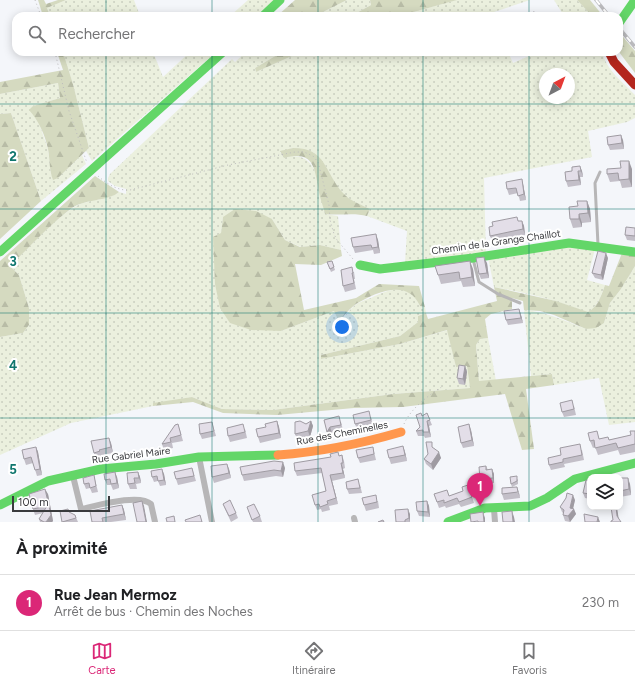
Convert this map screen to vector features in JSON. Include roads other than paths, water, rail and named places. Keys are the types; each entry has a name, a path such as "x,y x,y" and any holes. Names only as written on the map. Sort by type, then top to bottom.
{"street":[{"path":"267,12 280,0"},
{"path":"623,18 633,7"},
{"path":"0,252 219,56"},
{"path":"612,56 614,62 635,85"},
{"name":"Chemin de la Grange Chaillot","path":"360,265 368,268 380,269 473,258 576,243 635,252"},
{"name":"Rue des Cheminelles","path":"199,457 259,457 315,452 382,438 401,432"},
{"path":"199,457 212,522"},
{"name":"Rue Gabriel Maire","path":"0,505 48,481 113,467 156,464 199,457"},
{"path":"448,522 485,508 494,510 530,506 548,498 575,479 635,463"},
{"path":"73,476 81,509 128,500 146,500 151,504 155,522"},
{"path":"494,510 495,522"}],"lane":[{"path":"598,246 595,183 600,172"},
{"path":"473,258 479,282 498,294 520,303"}],"railway":[{"path":"596,0 606,12"},
{"path":"623,33 635,47"}],"place":[{"name":"Rue Jean Mermoz","path":"480,506"}]}
